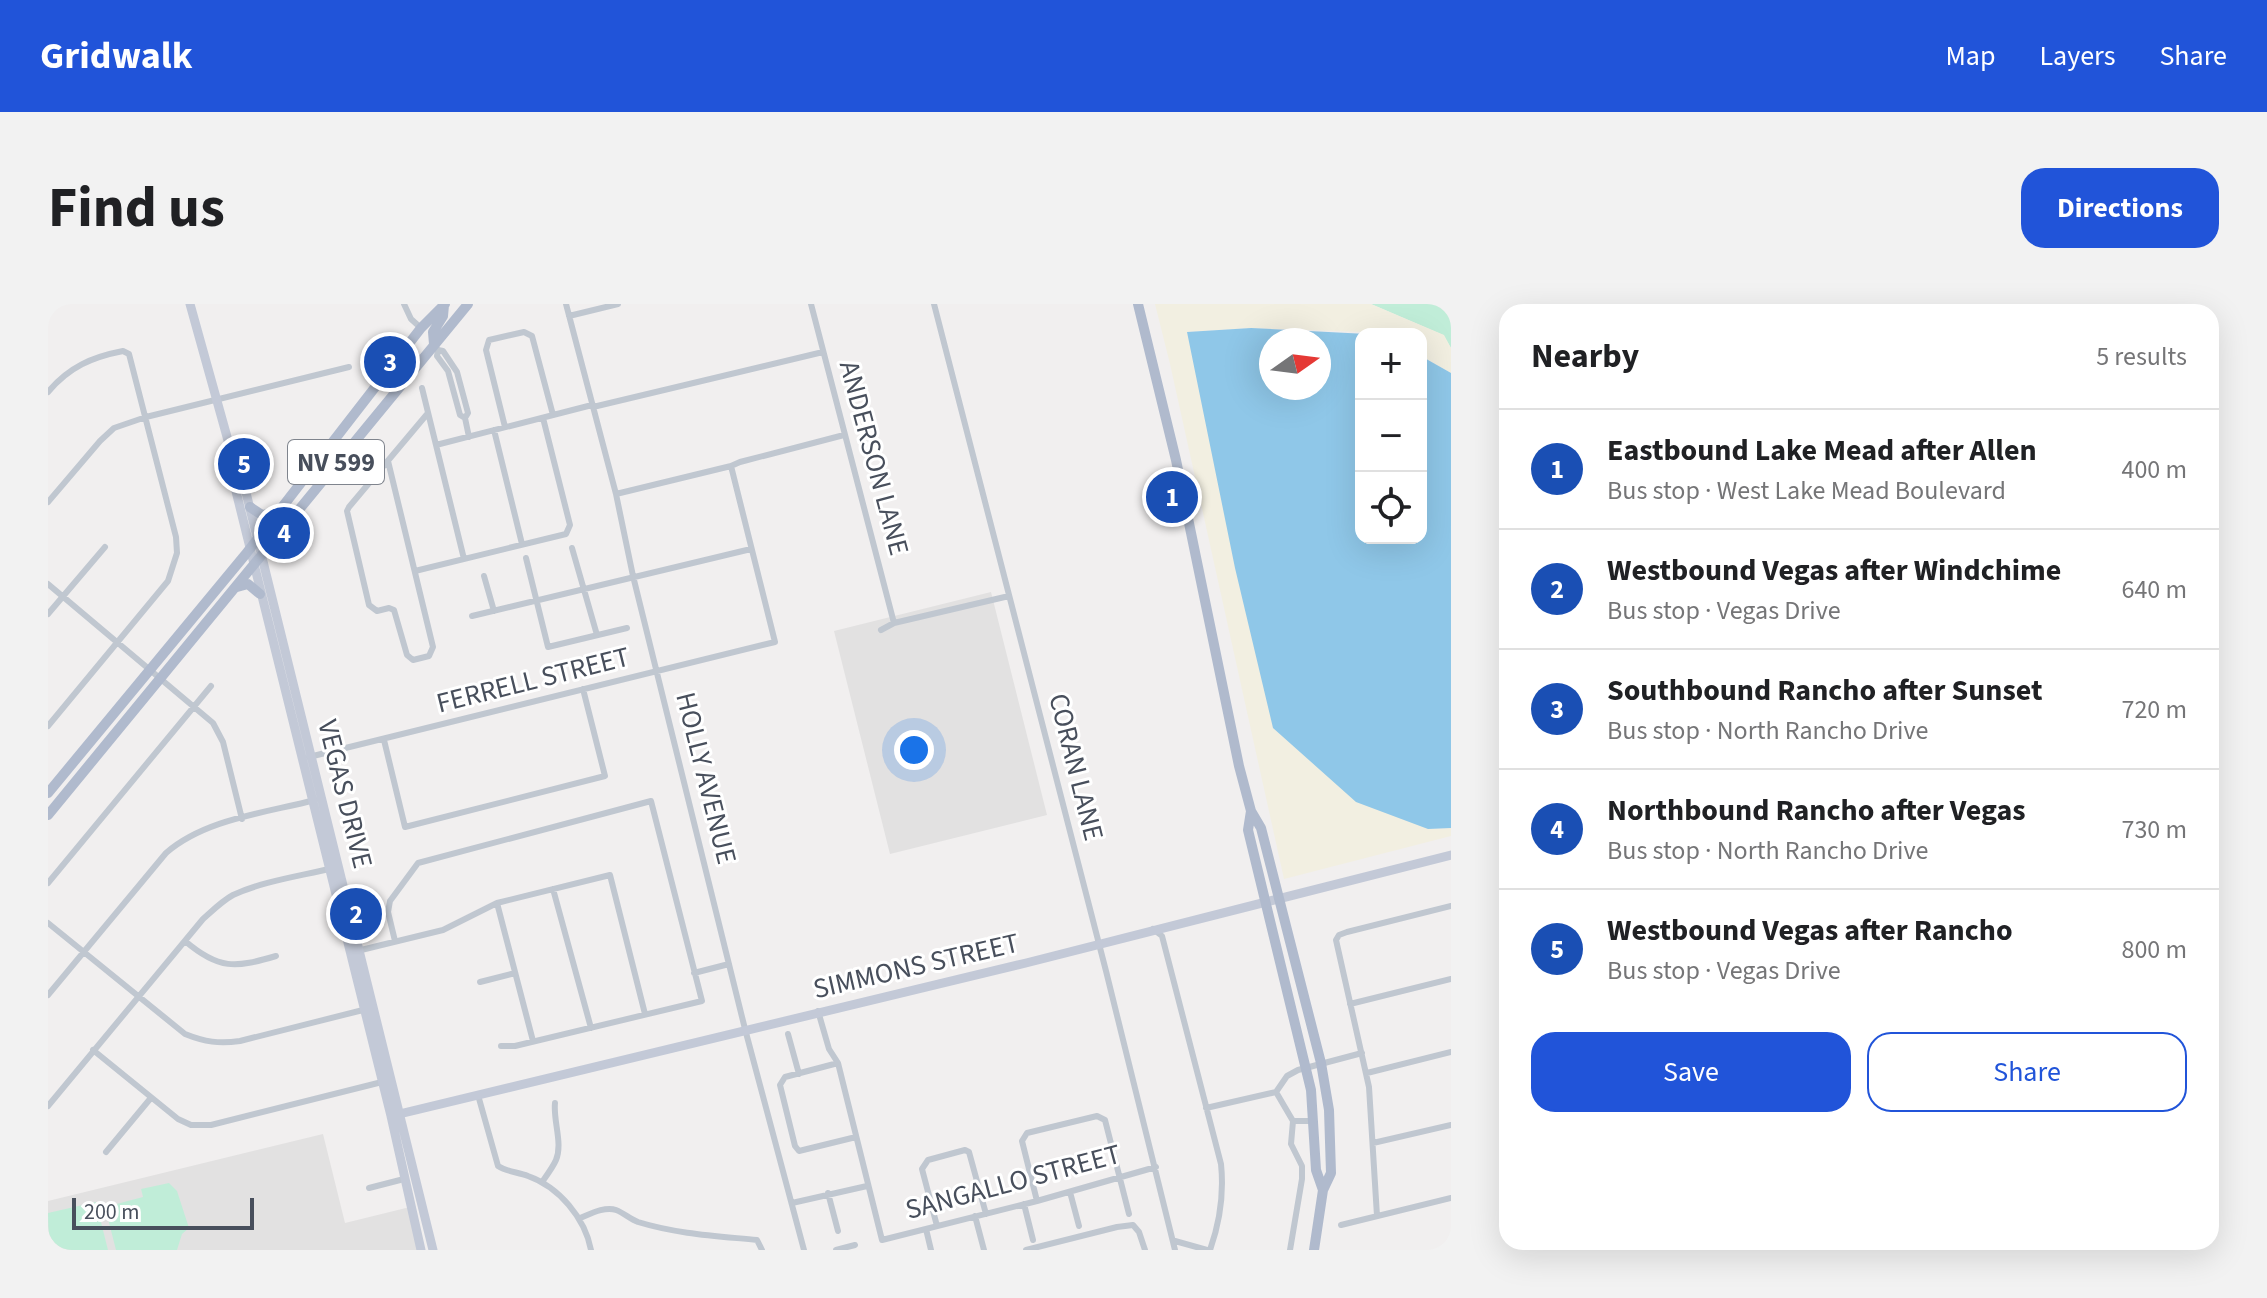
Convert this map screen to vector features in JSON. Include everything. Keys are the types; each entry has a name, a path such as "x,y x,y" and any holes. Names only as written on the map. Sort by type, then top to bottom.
{"main road":[{"name":"VEGAS DRIVE","path":"190,304 229,444 236,453 258,538 433,1250"},
{"name":"NV 599","path":"48,815 412,370 436,347 468,304"},
{"path":"1138,304 1173,447 1230,725 1251,811 1261,828 1321,1063 1329,1110 1331,1173 1323,1190 1314,1250"},
{"name":"NV 599","path":"48,793 258,538 421,328 444,305"},
{"path":"436,347 433,332 443,316 444,305"},
{"path":"412,370 412,360 424,345 421,328"},
{"name":"VEGAS DRIVE","path":"229,444 227,455 249,548 391,1116 421,1250"},
{"path":"250,507 262,515 276,513"},
{"path":"235,588 248,584 260,594"},
{"path":"1251,811 1248,830 1307,1068 1315,1121 1316,1170 1323,1190"},
{"name":"SIMMONS STREET","path":"391,1116 1451,855"},
{"path":"1292,1009 1306,1006"}],"street":[{"path":"404,304 411,319 421,328"},
{"name":"HOLLY AVENUE","path":"566,304 616,494 633,576 745,1029 804,1250"},
{"path":"569,316 618,304"},
{"name":"ANDERSON LANE","path":"811,304 894,623"},
{"name":"CORAN LANE","path":"934,304 1175,1250"},
{"path":"505,427 486,344 489,340 529,333 532,336 553,415"},
{"path":"436,347 437,356 448,371 469,437"},
{"path":"48,392 59,379 83,362 126,352 146,417 176,537 177,553 168,581 48,726"},
{"path":"436,445 823,352"},
{"path":"48,502 114,428 146,417 349,367"},
{"path":"422,388 464,559"},
{"path":"388,461 415,571 432,652 429,656 409,659 394,610 372,610 347,511 388,461 428,413"},
{"path":"415,571 566,534 570,525 543,418"},
{"path":"494,430 522,544"},
{"path":"616,494 844,435"},
{"path":"472,616 751,549 731,466"},
{"path":"48,614 105,547"},
{"path":"572,548 597,635"},
{"name":"FERRELL STREET","path":"301,759 775,642 751,549"},
{"path":"526,558 548,647 627,628"},
{"path":"484,576 494,611"},
{"path":"48,584 213,723 223,742 242,819"},
{"path":"881,630 894,623 1009,596"},
{"path":"48,883 211,686"},
{"path":"384,740 405,827 605,776 583,689"},
{"path":"48,995 175,845 204,830 323,798"},
{"path":"395,941 388,912 390,901 418,863 651,801 702,1001 501,1046"},
{"path":"48,1106 203,919 233,896 340,866"},
{"path":"349,952 443,930 497,903 610,875 645,1014"},
{"path":"553,889 591,1028"},
{"path":"497,903 533,1041"},
{"path":"1377,1216 1367,1073 1336,949 1337,937 1344,932 1451,906"},
{"path":"48,923 185,1034 206,1042 222,1044 375,1007"},
{"path":"1153,929 1162,937 1221,1164 1223,1182 1218,1227 1208,1250 1175,1241"},
{"path":"185,941 211,961 227,965 247,964 276,956"},
{"path":"694,973 729,964"},
{"path":"480,982 515,973"},
{"path":"1350,1004 1451,979"},
{"path":"792,1203 867,1186 838,1063 829,1049 818,1011"},
{"path":"788,1034 799,1074"},
{"path":"93,1050 150,1099 191,1125 211,1125 382,1082"},
{"path":"1367,1073 1451,1052"},
{"path":"1206,1108 1276,1092 1287,1076 1321,1063 1362,1053"},
{"path":"838,1063 781,1081 795,1146 799,1151 856,1137"},
{"path":"1276,1092 1293,1121 1291,1144 1302,1166 1290,1250"},
{"path":"478,1095 498,1166 542,1182 580,1218 591,1250"},
{"path":"106,1152 150,1099"},
{"path":"542,1182 557,1159 553,1119 555,1103"},
{"path":"1037,1201 1023,1137 1027,1133 1097,1116 1105,1120 1129,1214"},
{"path":"1293,1121 1315,1121"},
{"path":"1373,1143 1451,1125"},
{"path":"937,1226 922,1169 925,1162 965,1150 969,1152 986,1214"},
{"name":"SANGALLO STREET","path":"867,1186 882,1240 1156,1167"},
{"path":"369,1188 404,1179"},
{"path":"1070,1192 1079,1226"},
{"path":"828,1193 838,1231"},
{"path":"1341,1225 1451,1198"},
{"path":"1024,1204 1033,1240"},
{"path":"580,1218 602,1210 616,1210 626,1218 701,1236 757,1240 762,1250"},
{"path":"975,1216 984,1250"},
{"path":"1026,1250 1133,1225 1145,1250"},
{"path":"926,1229 931,1250"},
{"path":"836,1250 855,1245"}],"shaded area":[{"path":"991,592 1047,815 890,854 834,631"},
{"path":"323,1134 345,1223 410,1207 421,1250 48,1250 48,1201"}],"green space":[{"path":"1371,304 1451,304 1451,348 1443,335"},
{"path":"169,1183 177,1191 189,1228 182,1234 177,1250 116,1250 106,1211 109,1206 143,1197 141,1189"},
{"path":"96,1202 108,1250 49,1250 48,1213"}],"sand":[{"path":"1155,304 1371,304 1444,335 1451,348 1451,373 1427,359 1427,328 1355,328 1355,332 1331,331 1331,328 1251,328 1187,332 1428,829 1451,828 1451,836 1284,879"}],"water":[{"path":"1259,328 1259,400 1331,400 1331,332 1355,333 1355,544 1427,544 1427,359 1451,373 1451,828 1428,829 1356,802 1273,728 1235,568 1187,332"}],"place":[{"name":"Southbound Rancho after Sunset","path":"390,362"},
{"name":"Westbound Vegas after Rancho","path":"244,464"},
{"name":"Eastbound Lake Mead after Allen","path":"1172,497"},
{"name":"Northbound Rancho after Vegas","path":"284,533"},
{"name":"Westbound Vegas after Windchime","path":"356,914"}]}
